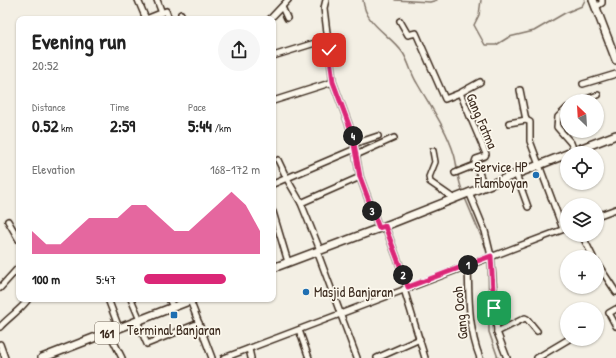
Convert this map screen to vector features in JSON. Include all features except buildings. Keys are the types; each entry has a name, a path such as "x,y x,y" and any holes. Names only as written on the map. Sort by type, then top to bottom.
{"main road":[{"path":"594,3 616,60"},
{"path":"588,146 616,135"},
{"path":"276,267 560,157"},
{"name":"161","path":"42,358 187,302"}],"street":[{"path":"138,0 145,16"},
{"path":"157,0 162,13"},
{"path":"273,16 288,0"},
{"path":"326,0 324,8 333,82 352,133 360,177 406,288 425,358"},
{"path":"594,3 602,3 602,0"},
{"path":"282,6 287,18"},
{"path":"154,16 166,12 168,16"},
{"name":"Gang Fatma","path":"400,21 408,35 416,33 445,99 460,93 486,154 475,160 475,165 484,186"},
{"path":"276,55 328,40"},
{"path":"583,84 616,74"},
{"path":"276,101 333,82"},
{"path":"460,93 480,82"},
{"path":"520,90 526,120 530,122 530,142 538,166 560,217"},
{"path":"560,116 556,124 560,132"},
{"path":"510,123 526,120"},
{"path":"276,183 355,149 378,136"},
{"path":"355,149 394,138"},
{"path":"566,138 571,143 571,146"},
{"path":"433,151 435,162 430,177 430,182 455,197"},
{"path":"278,160 286,179 301,203 357,358"},
{"path":"455,173 475,165"},
{"path":"516,174 528,207"},
{"path":"301,203 360,177"},
{"path":"468,192 485,231 497,332 507,358"},
{"path":"604,213 616,209"},
{"path":"8,221 16,235"},
{"path":"276,222 288,262"},
{"path":"227,357 487,257 560,231"},
{"name":"Gang Ocoh","path":"468,265 470,321 480,358"},
{"path":"0,288 16,270"},
{"path":"604,274 616,292"},
{"path":"0,326 10,315 26,302"},
{"path":"109,302 119,328"},
{"path":"132,302 147,344 199,323"},
{"path":"170,302 173,307"},
{"path":"193,302 212,358"},
{"path":"616,308 609,313 616,326"},
{"path":"497,332 525,318 537,331"},
{"path":"299,330 309,358"},
{"path":"109,332 122,358"},
{"path":"377,358 420,339"},
{"path":"0,344 6,358"},
{"path":"537,358 560,344"},
{"path":"249,349 251,358"}],"waterway":[{"path":"363,0 368,16 373,23 398,46 403,53 415,79 442,126 451,144 463,192"},
{"path":"395,0 430,2 437,0"},
{"path":"481,0 479,15 474,25 485,45 496,45 509,37 534,31 565,13 582,6 585,0"},
{"path":"465,198 488,253 489,332 498,358"}],"place":[{"name":"Service HP Flamboyan","path":"536,175"},
{"name":"Masjid Banjaran","path":"306,292"},
{"name":"Terminal Banjaran","path":"174,315"}],"route":[{"path":"329,50 333,82 352,133 360,177 365,193 379,228 385,226 408,287 491,256 494,308"}]}
